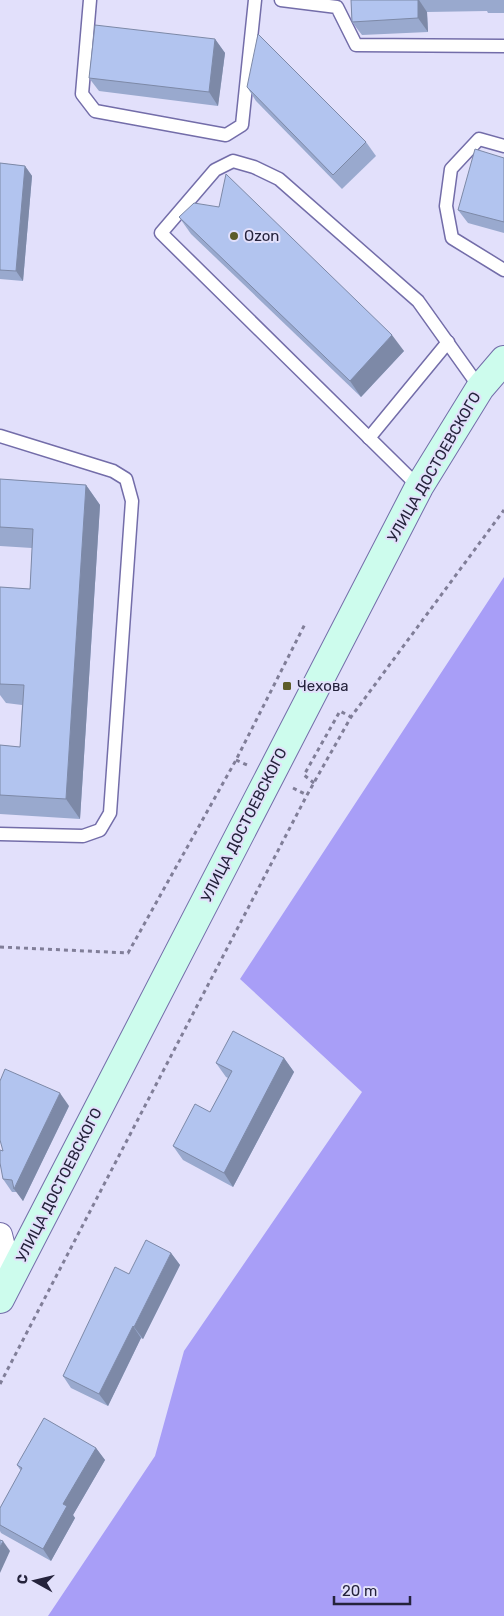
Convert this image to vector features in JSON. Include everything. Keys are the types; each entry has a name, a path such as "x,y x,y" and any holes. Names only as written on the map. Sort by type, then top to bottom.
{"main road":[{"name":"УЛИЦА ДОСТОЕВСКОГО","path":"5,1289 419,487 480,388 504,360"}],"street":[{"path":"0,1235 5,1289"}],"lane":[{"path":"90,0 82,94 95,110 226,135 242,125 255,0"},
{"path":"281,0 336,4 356,45 504,46"},
{"path":"504,146 479,139 473,145 451,169 446,206 452,238 504,270"},
{"path":"419,487 161,233 215,170 233,161 254,167 279,179 418,301 480,388"},
{"path":"369,438 448,342"},
{"path":"0,436 113,471 126,478 132,501 110,813 100,830 83,836 0,834"}],"path":[{"path":"0,1384 350,717 504,510"},
{"path":"0,947 128,953 236,760 306,622"},
{"path":"314,783 304,775 340,711 350,717"}],"shaded area":[{"path":"504,577 504,1616 48,1616 155,1456 184,1351 362,1092 240,979"}],"building":[{"path":"351,0 418,0 418,18 352,22"},
{"path":"95,25 215,39 209,92 89,78"},
{"path":"258,34 366,142 333,175 247,87"},
{"path":"475,149 504,158 504,222 458,210"},
{"path":"0,163 25,166 16,271 0,270"},
{"path":"226,174 392,335 350,381 179,217 194,203 219,207"},
{"path":"0,479 86,485 66,799 0,795 0,745 20,747 24,685 0,684 0,587 30,589 33,529 0,527"},
{"path":"233,1031 284,1058 224,1173 173,1146 195,1104 210,1112 232,1071 216,1063"},
{"path":"5,1069 60,1093 14,1189 12,1180 3,1179 0,1163 0,1150 3,1151 0,1140 0,1081"},
{"path":"146,1240 171,1253 99,1394 63,1376 115,1267 129,1274"},
{"path":"44,1418 96,1448 63,1504 67,1506 43,1549 0,1525 0,1508 22,1468 17,1465"}],"place":[{"name":"Ozon","path":"234,236"},
{"name":"Чехова","path":"287,686"}]}
